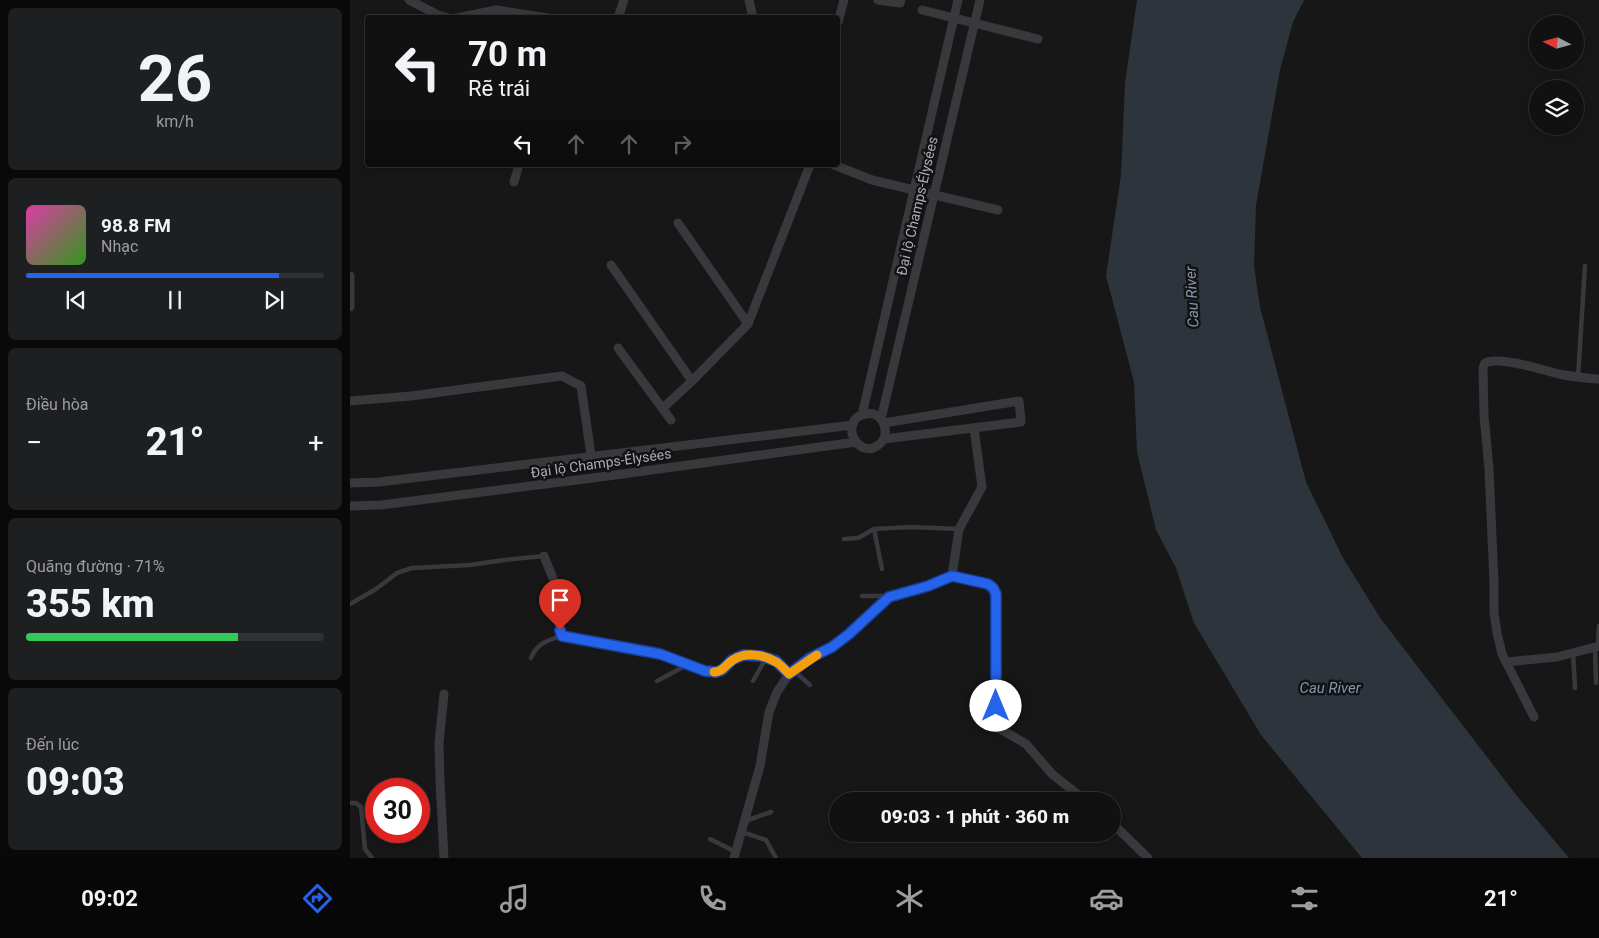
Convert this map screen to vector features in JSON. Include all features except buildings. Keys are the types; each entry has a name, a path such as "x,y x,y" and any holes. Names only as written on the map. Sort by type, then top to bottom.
{"street":[{"path":"409,0 438,15"},
{"path":"619,15 624,0"},
{"path":"749,0 752,15"},
{"path":"840,15 844,0"},
{"path":"878,0 900,3 901,0"},
{"name":"Đại lộ Champs-Élysées","path":"862,415 958,0"},
{"name":"Đại lộ Champs-Élysées","path":"350,506 381,505 856,442 860,446 876,447 886,434 883,421 980,0"},
{"path":"472,15 496,10 528,15"},
{"path":"922,10 1038,39"},
{"path":"514,182 518,167"},
{"path":"663,408 692,382 748,324 809,167"},
{"path":"839,167 872,180 998,210"},
{"path":"678,223 748,324"},
{"path":"611,265 692,382"},
{"path":"350,276 350,307"},
{"path":"618,348 671,420"},
{"path":"1534,717 1506,662 1497,632 1494,613 1489,469 1484,415 1484,368 1485,363 1490,361 1505,362 1578,377 1599,379"},
{"path":"350,401 411,396 562,376 581,386 590,456"},
{"name":"Đại lộ Champs-Élysées","path":"883,421 1019,401 1021,422 884,439"},
{"path":"856,442 852,434 853,424 862,415 872,414 883,421"},
{"name":"Đại lộ Champs-Élysées","path":"350,483 379,482 853,424"},
{"path":"952,576 959,529 982,487 974,428"},
{"path":"544,556 558,592 558,618 562,636 660,654 705,671 716,672 722,670 732,660 743,655 761,656 776,661 791,672"},
{"path":"735,855 760,766 769,712 778,692 791,672 810,658 844,639 889,597 928,586 952,576 988,584 996,594 997,727 1026,744 1052,774 1075,792"},
{"path":"1506,662 1573,653 1597,646"},
{"path":"444,694 439,743 444,858"},
{"path":"1121,832 1148,858"}],"lane":[{"path":"1578,377 1585,266"},
{"path":"844,539 858,538 874,529 910,527 959,529"},
{"path":"874,529 882,569"},
{"path":"350,604 376,589 397,573 412,568 477,565 544,556"},
{"path":"862,596 889,597"},
{"path":"1596,683 1599,626"},
{"path":"531,658 537,646 542,642 562,636"},
{"path":"1573,653 1575,688"},
{"path":"753,681 766,658"},
{"path":"657,681 688,664"},
{"path":"791,672 810,685"},
{"path":"350,803 356,803 361,807 365,849 372,858"},
{"path":"745,821 771,812"},
{"path":"742,832 766,840 776,858"},
{"path":"710,839 735,855"}],"water":[{"name":"Cau River","path":"1137,0 1304,0 1293,22 1280,70 1256,205 1254,266 1260,307 1306,482 1343,558 1381,619 1517,796 1569,858 1362,858 1261,735 1194,623 1176,568 1156,530 1137,452 1134,382 1106,276 1121,175 1125,83"}],"slow traffic":[{"path":"714,672 722,670 732,660 743,655 761,656 776,661 789,674 817,655"}],"route":[{"path":"560,630 562,636 660,654 705,671 716,672 722,670 732,660 743,655 761,656 776,661 789,674 810,658 832,647 849,634 889,597 928,586 952,576 988,584 996,594 996,706"}]}
